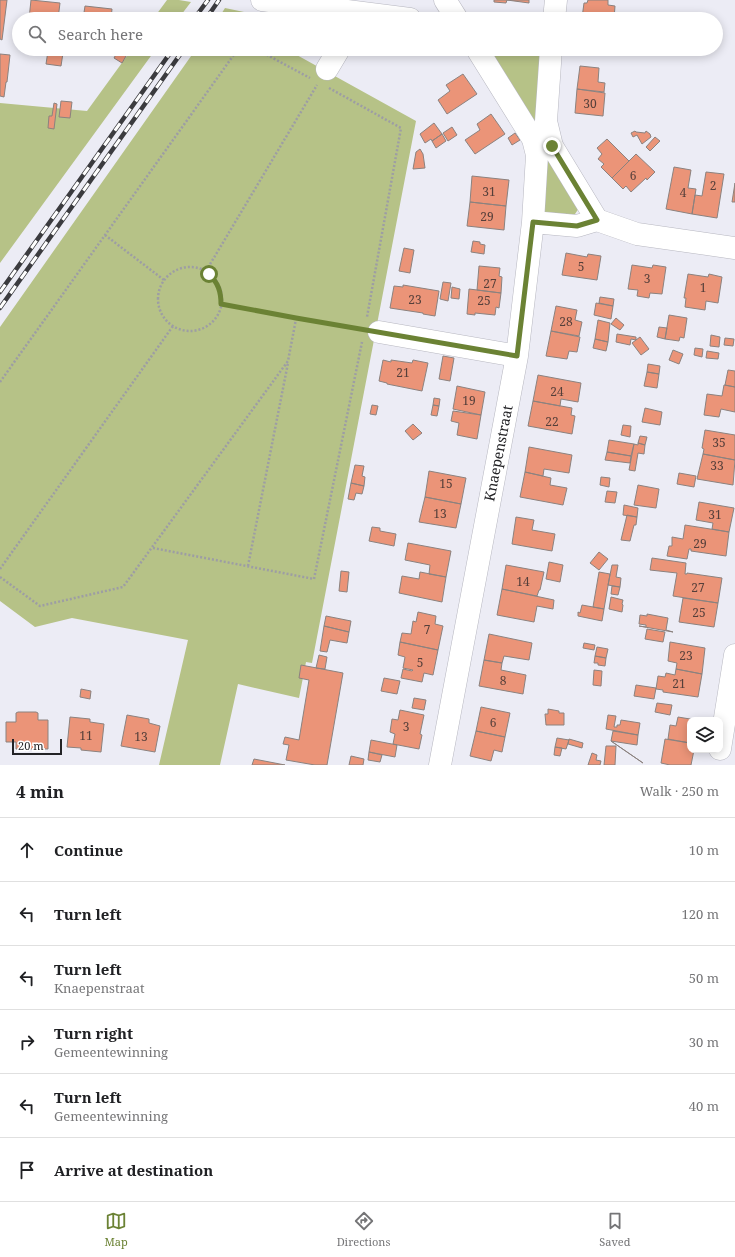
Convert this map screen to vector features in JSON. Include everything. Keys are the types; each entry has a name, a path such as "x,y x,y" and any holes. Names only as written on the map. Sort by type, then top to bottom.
{"street":[{"path":"262,0 335,12"},
{"path":"445,0 453,12"},
{"path":"555,12 556,0"},
{"path":"323,76 335,56"},
{"path":"482,56 597,220 637,234 735,248"},
{"name":"Knaepenstraat","path":"440,765 517,356 533,222 537,155 542,142 546,121 551,56"},
{"path":"533,222 577,226 597,220"},
{"path":"372,331 517,356"},
{"path":"723,731 735,655"},
{"path":"718,765 720,753"}],"path":[{"path":"0,382 233,56"},
{"path":"153,548 314,578 372,331 401,128 323,76 273,56"},
{"path":"206,271 323,76"},
{"path":"105,235 164,280"},
{"path":"185,267 198,268 206,271 216,281 221,292 221,304 217,316 209,325 195,330 184,330 173,326 164,319 158,302 159,290 164,280 176,270 185,267"},
{"path":"221,304 372,331"},
{"path":"248,566 296,318"},
{"path":"0,569 173,326"},
{"path":"0,577 40,606 123,587 153,548 288,361"}],"green space":[{"path":"167,0 191,2 183,12 158,12"},
{"path":"225,8 244,12 222,12"},
{"path":"127,56 151,56 0,263 0,103 87,111"},
{"path":"191,56 299,56 416,121 312,663 306,662 299,698 238,684 220,765 159,765 188,640 72,618 35,627 0,601 0,327"},
{"path":"487,56 545,56 542,87 579,208 573,217 569,219 538,211 541,161"}],"building":[{"path":"0,0 7,0 2,40 0,39"},
{"path":"31,0 60,3 59,12 30,12"},
{"path":"494,0 507,0 506,3 494,2"},
{"path":"507,0 529,0 529,3"},
{"path":"588,0 608,0 608,5 615,6 615,12 583,12 584,3 587,3"},
{"path":"85,6 112,9 112,12 84,12"},
{"path":"0,54 10,55 4,97 0,96"},
{"path":"47,56 63,56 61,66 46,64"},
{"path":"115,56 126,56 122,63 114,58"},
{"path":"580,66 599,68 598,82 605,83 604,92 577,89"},
{"path":"463,74 477,94 447,114 438,100 450,91 446,85"},
{"path":"577,89 605,93 603,116 575,113"},
{"path":"61,101 72,102 70,118 59,117"},
{"path":"54,103 57,104 54,129 48,128 49,116 52,116"},
{"path":"491,114 505,134 475,154 465,140 480,130 477,124"},
{"path":"434,123 442,134 432,141 431,139 425,143 420,134"},
{"path":"452,127 457,135 448,141 443,133"},
{"path":"635,131 645,133 646,131 651,137 642,144 637,135 633,137 631,133"},
{"path":"515,133 520,140 512,145 508,138"},
{"path":"442,134 446,141 436,148 432,141"},
{"path":"655,137 660,141 650,151 646,147"},
{"path":"607,139 629,161 612,178 601,167 604,164 598,159 602,154 597,148"},
{"path":"420,149 423,154 425,168 413,169 416,152"},
{"path":"636,154 655,172 631,192 626,186 623,189 612,178"},
{"path":"674,167 691,170 688,188 696,189 692,214 666,209"},
{"path":"706,172 724,174 717,218 692,214 695,195 702,196"},
{"path":"472,176 509,180 506,206 470,202"},
{"path":"735,183 735,202 732,202"},
{"path":"470,202 506,206 504,230 467,226"},
{"path":"473,241 480,242 480,244 485,245 484,254 471,252"},
{"path":"404,248 414,250 410,273 399,271"},
{"path":"566,253 587,257 588,254 601,256 597,280 562,275"},
{"path":"632,265 652,268 653,265 666,267 662,294 650,293 649,298 637,296 638,290 628,289"},
{"path":"479,266 500,268 499,276 502,277 501,293 477,290"},
{"path":"688,274 708,277 709,274 722,277 718,303 706,301 705,310 685,307 686,298 684,298"},
{"path":"443,282 451,283 448,301 440,299"},
{"path":"403,285 439,291 435,316 390,308 394,286 403,287"},
{"path":"452,287 460,289 459,299 451,298"},
{"path":"469,289 501,293 499,308 496,307 495,315 475,313 475,315 467,314"},
{"path":"600,297 614,299 613,306 599,303"},
{"path":"596,303 613,306 611,319 594,315"},
{"path":"556,306 577,310 575,320 582,322 579,336 551,331"},
{"path":"669,315 687,318 684,338 680,337 679,341 665,339"},
{"path":"616,318 624,325 620,330 611,324"},
{"path":"598,320 610,323 608,342 595,339"},
{"path":"659,327 667,328 665,339 657,337"},
{"path":"551,331 580,337 577,352 569,351 567,359 546,356"},
{"path":"617,334 636,337 636,340 631,339 630,345 616,342"},
{"path":"711,335 720,337 719,347 710,346"},
{"path":"640,337 649,349 641,355 632,343"},
{"path":"725,338 734,339 733,346 724,345"},
{"path":"595,339 608,342 606,351 593,348"},
{"path":"695,348 703,349 702,357 694,355"},
{"path":"673,350 683,354 679,364 669,360"},
{"path":"707,351 719,353 718,359 706,358"},
{"path":"443,356 454,358 450,381 439,379"},
{"path":"383,360 412,363 413,360 428,363 422,391 379,381"},
{"path":"648,364 660,366 659,374 647,372"},
{"path":"728,370 735,371 735,387 725,385"},
{"path":"647,372 659,374 657,388 644,386"},
{"path":"538,375 581,383 578,402 561,399 560,406 533,401"},
{"path":"724,385 735,387 735,412 721,409 719,417 704,415 707,394 722,396"},
{"path":"457,386 485,392 481,415 453,409"},
{"path":"434,398 440,399 439,406 433,405"},
{"path":"533,401 572,408 571,415 575,416 572,434 528,426"},
{"path":"372,405 378,406 376,415 370,414"},
{"path":"433,405 439,406 437,416 431,415"},
{"path":"645,408 662,412 660,425 642,422"},
{"path":"453,411 481,415 477,439 457,435 459,423 451,421"},
{"path":"413,424 422,433 413,440 405,431"},
{"path":"623,425 631,426 630,437 621,435"},
{"path":"705,430 735,435 735,460 703,454 704,449 702,448"},
{"path":"640,436 647,437 645,445 638,443"},
{"path":"609,440 634,444 631,456 607,452"},
{"path":"638,443 645,445 644,454 638,453 635,471 629,470 634,444 638,445"},
{"path":"529,447 572,455 569,473 544,469 543,476 525,472"},
{"path":"607,452 631,456 630,463 605,460"},
{"path":"703,454 735,460 733,485 697,479"},
{"path":"355,465 364,466 362,476 365,477 364,486 351,483"},
{"path":"429,471 466,478 461,504 425,497"},
{"path":"525,472 551,478 550,485 567,488 563,505 520,497"},
{"path":"679,473 696,476 694,487 677,484"},
{"path":"601,477 610,478 609,487 600,485"},
{"path":"351,483 364,486 362,494 356,493 354,500 348,499"},
{"path":"638,485 659,489 656,508 634,505"},
{"path":"607,491 617,492 615,503 605,502"},
{"path":"425,497 461,504 456,528 419,522"},
{"path":"699,502 734,508 729,532 712,529 713,523 696,520"},
{"path":"624,505 638,508 637,517 623,515"},
{"path":"627,515 637,517 636,525 634,525 630,541 621,540"},
{"path":"516,517 534,520 532,530 555,534 552,551 512,544"},
{"path":"685,525 729,532 726,556 691,551 691,549 689,549 687,559 667,556 669,546 672,546 672,537 683,539"},
{"path":"372,527 380,528 380,531 396,534 394,546 369,541"},
{"path":"408,543 451,551 446,577 429,574 430,565 405,560"},
{"path":"599,552 608,559 599,570 590,563"},
{"path":"652,558 686,563 685,574 687,573 722,578 718,603 673,596 677,573 650,570"},
{"path":"549,562 563,565 560,582 546,579"},
{"path":"506,565 544,572 537,596 502,589"},
{"path":"612,565 618,565 616,577 621,578 620,587 608,585"},
{"path":"341,571 349,572 347,592 339,591"},
{"path":"420,572 446,577 442,602 399,593 402,576 419,579"},
{"path":"599,572 610,574 604,609 593,607"},
{"path":"612,586 620,587 618,595 611,594"},
{"path":"502,589 554,600 553,609 537,606 534,622 497,615"},
{"path":"611,597 623,600 622,612 609,609"},
{"path":"683,598 718,603 714,627 679,622"},
{"path":"582,605 604,609 602,621 578,616 578,612 580,613"},
{"path":"418,612 436,616 435,624 443,626 438,650 400,642 402,633 411,634 413,621 416,622"},
{"path":"647,614 668,618 666,630 673,632 639,626 646,627 646,625 639,624 640,615 647,616"},
{"path":"326,616 351,621 349,632 324,626"},
{"path":"324,626 349,632 347,643 330,640 327,652 320,651"},
{"path":"647,629 665,632 663,642 645,639"},
{"path":"489,634 532,643 529,660 504,656 502,663 484,660"},
{"path":"400,642 438,650 433,675 424,673 422,682 401,678 403,669 413,670 403,668 405,657 398,655"},
{"path":"670,642 705,648 702,674 676,669 677,663 668,661"},
{"path":"584,643 595,645 594,650 583,648"},
{"path":"597,647 608,649 606,658 595,656"},
{"path":"319,655 327,657 325,669 316,668"},
{"path":"595,656 606,658 605,666 594,663"},
{"path":"484,660 502,663 501,670 526,675 523,694 479,686"},
{"path":"301,665 343,673 327,765 315,765 286,760 289,745 283,744 285,737 299,740 309,680 299,678"},
{"path":"676,669 702,674 698,697 663,692 663,690 656,689 658,676 665,677 666,673 675,675"},
{"path":"594,670 602,671 601,686 593,685"},
{"path":"384,678 400,681 397,694 381,691"},
{"path":"636,685 656,688 654,699 634,696"},
{"path":"81,689 91,691 90,699 80,697"},
{"path":"414,698 426,700 424,710 412,708"},
{"path":"657,703 672,705 670,715 655,712"},
{"path":"481,707 510,713 505,737 476,731"},
{"path":"548,709 559,711 559,713 564,713 564,725 546,725 545,714 548,714"},
{"path":"400,710 424,715 419,749 393,744 395,734 390,732 392,719 398,720"},
{"path":"36,712 38,713 38,720 48,720 48,749 16,749 16,742 6,742 6,722 16,722 16,713"},
{"path":"127,715 149,719 149,723 160,726 155,752 121,746"},
{"path":"608,715 616,716 614,727 620,725 621,720 640,723 638,735 606,729"},
{"path":"70,717 90,719 90,722 104,724 101,752 67,747"},
{"path":"678,717 687,718 687,742 668,739 670,725 676,726"},
{"path":"476,731 505,737 502,752 494,750 491,761 470,756"},
{"path":"613,731 638,735 637,745 611,741"},
{"path":"557,738 569,740 566,749 555,747"},
{"path":"569,739 583,743 582,748 568,744"},
{"path":"665,739 687,743 687,753 693,753 691,765 670,765 661,763"},
{"path":"371,740 397,745 395,757 369,752"},
{"path":"606,746 616,746 615,765 604,765"},
{"path":"555,747 562,748 560,756 554,755"},
{"path":"369,752 382,755 380,762 368,760"},
{"path":"592,753 597,755 596,760 601,761 600,765 588,765"},
{"path":"351,756 364,759 363,765 349,765"},
{"path":"254,759 285,765 252,765"}],"railway":[{"path":"199,12 208,0"},
{"path":"211,12 219,0"},
{"path":"0,292 168,56"},
{"path":"0,308 179,56"}],"route":[{"path":"209,274 216,281 221,292 221,304 517,356 533,222 577,226 597,220 552,146"}]}
